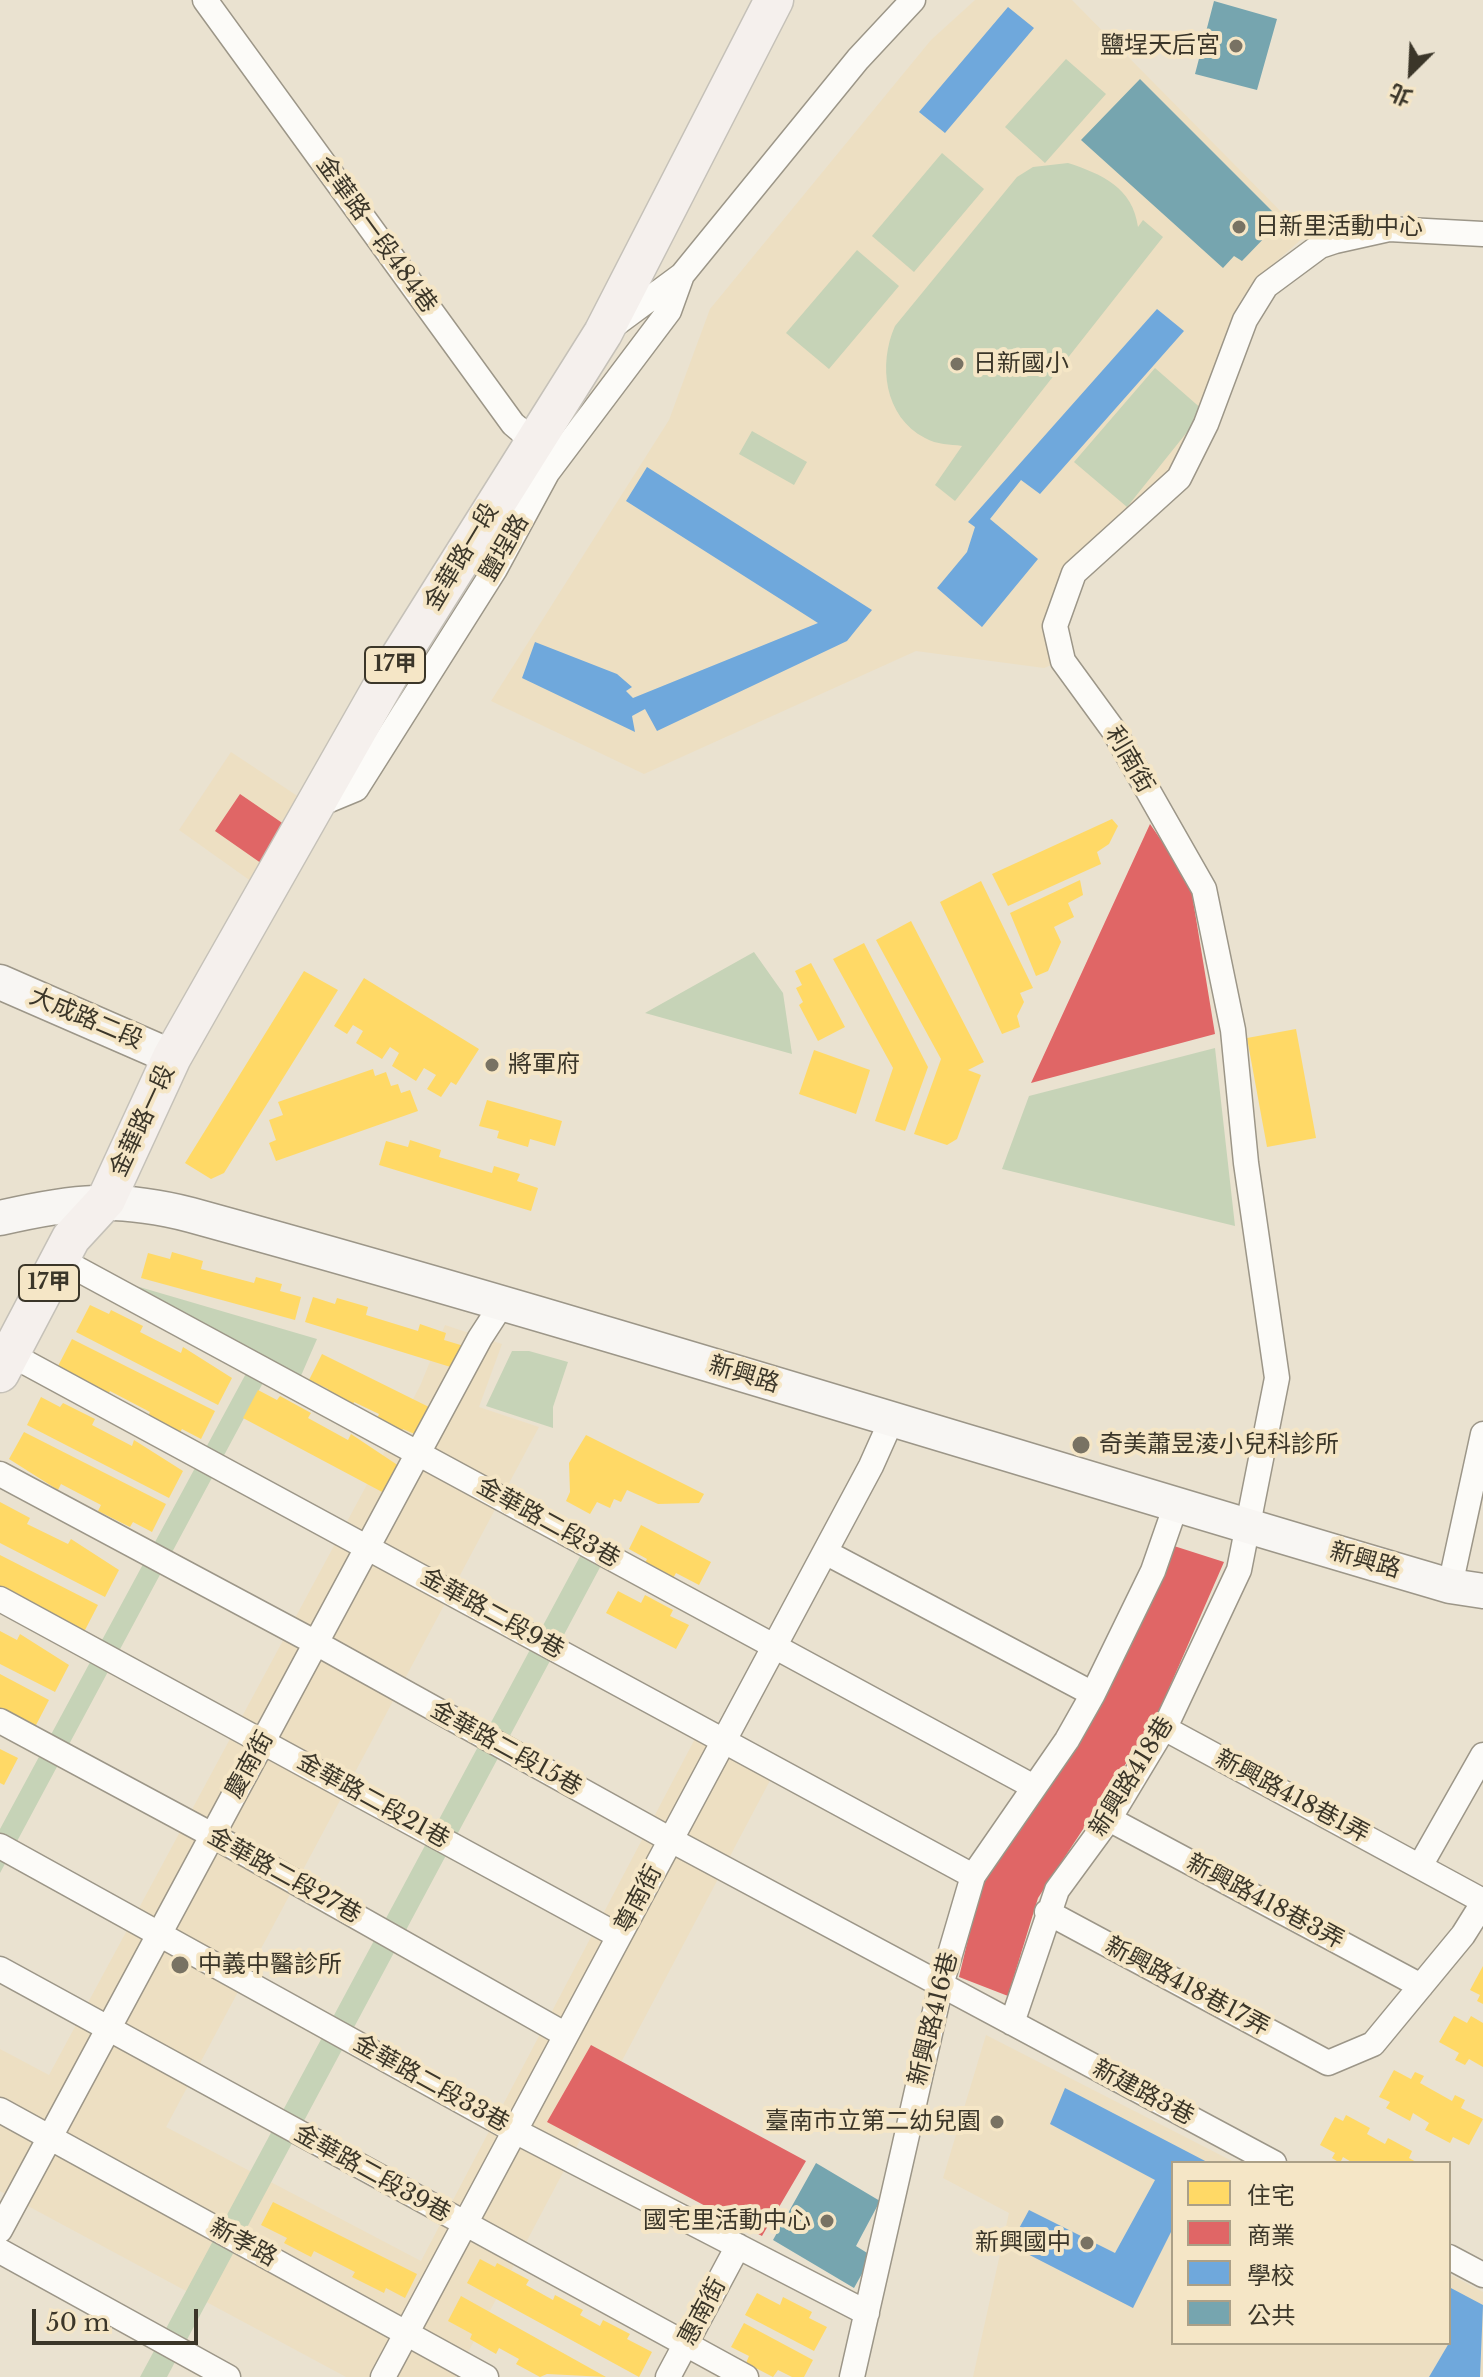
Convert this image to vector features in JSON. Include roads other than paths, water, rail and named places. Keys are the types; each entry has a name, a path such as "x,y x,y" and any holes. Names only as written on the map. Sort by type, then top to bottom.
{"main road":[{"name":"金華路一段","path":"106,1200 172,1057 391,671 545,451 774,0"},
{"name":"17甲","path":"5,1364 71,1238 106,1200"}],"street":[{"name":"金華路一段484巷","path":"205,0 513,424 545,451"},
{"path":"603,333 682,275 858,59 913,0"},
{"name":"利南街","path":"1249,1528 1277,1378 1246,1163 1233,1030 1204,889 1114,731 1063,661 1055,626 1074,573 1179,478 1206,424 1245,320 1266,286 1320,246 1335,241 1389,229 1483,234"},
{"path":"545,451 669,311 682,275"},
{"name":"大成路二段","path":"0,982 172,1057"},
{"name":"新興路","path":"0,1218 106,1200 146,1204 191,1215 504,1301 1249,1528 1467,1589"},
{"name":"金華路二段3巷","path":"61,1260 1034,1787"},
{"name":"慶南街","path":"0,2230 419,1452 504,1301"},
{"name":"金華路二段9巷","path":"5,1364 369,1546 973,1876"},
{"name":"尊南街","path":"383,2377 871,1466 892,1419"},
{"path":"1467,1589 1483,1434"},
{"name":"金華路二段15巷","path":"0,1474 1012,2023"},
{"name":"新興路416巷","path":"852,2377 941,1985 973,1876 1067,1740 1093,1694 1153,1571 1176,1505"},
{"name":"新興路418巷","path":"1012,2023 1047,1912 1057,1890 1109,1819 1164,1728 1239,1570 1249,1528"},
{"path":"825,1552 1093,1694"},
{"name":"金華路二段21巷","path":"0,1599 619,1936"},
{"name":"金華路二段27巷","path":"0,1721 212,1835 566,2035"},
{"name":"新興路418巷1弄","path":"1164,1728 1483,1902"},
{"path":"1420,1866 1483,1755"},
{"name":"新興路418巷3弄","path":"1109,1819 1421,1986"},
{"name":"金華路二段33巷","path":"0,1846 515,2131 867,2313"},
{"path":"1421,1986 1463,1935 1483,1902"},
{"name":"新興路418巷17弄","path":"1047,1912 1328,2063 1373,2044 1421,1986"},
{"name":"金華路二段39巷","path":"0,1969 746,2377"},
{"name":"新建路3巷","path":"1012,2023 1270,2161"},
{"name":"新孝路","path":"0,2110 486,2377"},
{"name":"惠南街","path":"668,2377 738,2246"},
{"path":"0,2251 228,2377"},
{"path":"1451,2258 1483,2275"}],"place":[{"name":"鹽埕天后宮","path":"1236,46"},
{"name":"日新里活動中心","path":"1239,227"},
{"name":"日新國小","path":"957,364"},
{"name":"將軍府","path":"492,1065"},
{"name":"奇美蕭昱淩小兒科診所","path":"1081,1445"},
{"name":"中義中醫診所","path":"180,1965"},
{"name":"臺南市立第二幼兒園","path":"997,2122"},
{"name":"國宅里活動中心","path":"827,2221"},
{"name":"新興國中","path":"1087,2243"}]}
